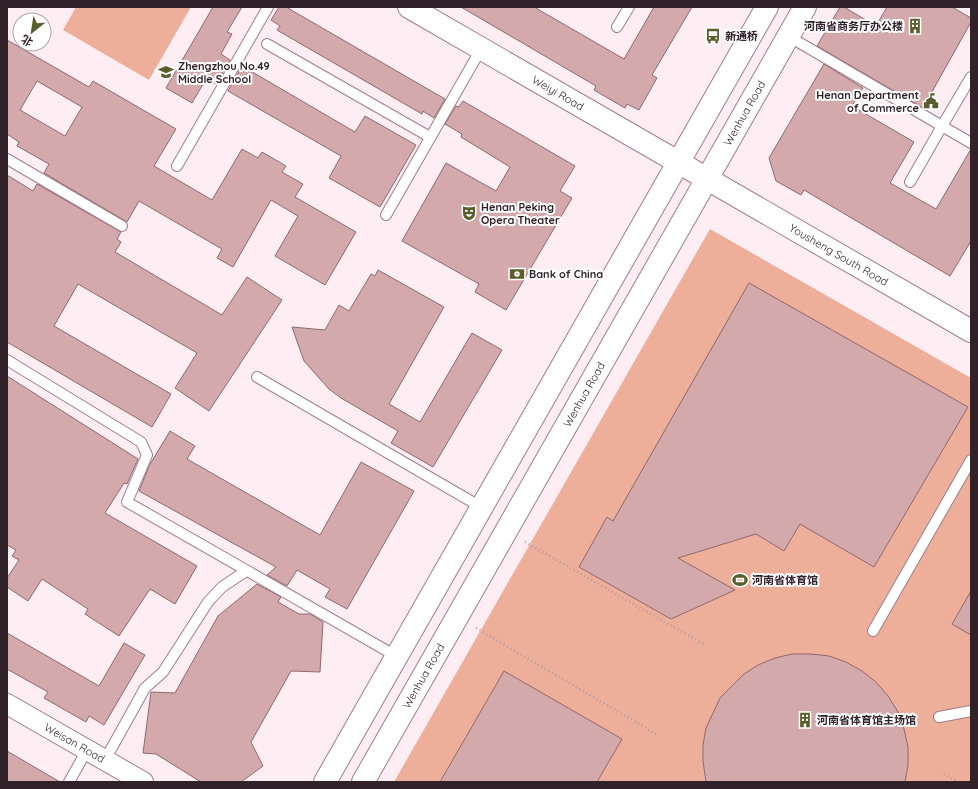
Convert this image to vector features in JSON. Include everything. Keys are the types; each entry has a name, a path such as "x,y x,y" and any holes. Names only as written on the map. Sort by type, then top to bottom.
{"main road":[{"name":"Weiyi Road","path":"409,7 706,179"},
{"name":"Wenhua Road","path":"363,782 505,530 805,7"},
{"path":"325,782 678,162 762,10"},
{"name":"Yousheng South Road","path":"706,179 971,331"}],"street":[{"name":"Weisan Road","path":"7,704 143,782"}],"lane":[{"path":"177,166 268,7"},
{"path":"617,27 629,7"},
{"path":"788,36 971,143"},
{"path":"267,44 430,137"},
{"path":"386,215 481,49"},
{"path":"910,182 971,77"},
{"path":"7,159 122,226"},
{"path":"7,360 141,442 146,455 127,502 396,656"},
{"path":"257,377 481,507"},
{"path":"873,631 971,460"},
{"path":"104,760 145,688 163,672 208,602 222,587 246,571"},
{"path":"939,718 971,711"},
{"path":"69,782 87,750"}],"path":[{"path":"505,530 705,644"},
{"path":"456,616 656,734"},
{"path":"944,774 958,782"}],"shaded area":[{"path":"76,7 191,7 149,80 63,30"},
{"name":"河南省体育馆","path":"710,229 971,378 971,782 394,782"}],"building":[{"path":"213,7 242,7 227,32 232,34 221,54 230,60 216,84 206,79 192,103 166,88"},
{"path":"279,7 286,7 445,99 434,118 423,111 422,114 277,30 280,26 271,20"},
{"path":"461,7 534,7 624,59 654,7 692,7 652,75 657,78 639,110 627,104 625,108 594,90 596,86"},
{"name":"Henan Department of Commerce","path":"840,7 844,7 876,26 887,7 952,7 971,18 971,22 923,108 817,46"},
{"path":"7,40 12,43 12,52 28,52 89,87 93,81 176,129 154,166 212,200 242,149 258,158 262,152 286,166 282,172 303,184 295,197 356,232 325,285 275,256 298,216 271,200 233,267 217,258 222,249 139,201 127,222 44,173 49,164 17,146 19,142 7,134","holes":["37,81 82,107 65,136 20,110"]},
{"path":"824,64 863,88 852,106 914,142 890,183 936,209 971,149 971,241 950,276 804,190 801,195 776,181 769,158"},
{"path":"242,66 355,132 365,116 416,145 380,207 329,178 341,156 228,91"},
{"path":"463,101 575,166 560,191 572,198 506,310 475,292 479,284 402,241 446,163 496,191 510,167 461,137 462,134 445,124 456,106 459,107"},
{"path":"7,175 33,191 37,184 121,232 117,239 121,242 115,252 222,315 247,277 282,300 209,411 175,388 197,353 78,284 54,326 171,394 152,427 7,342"},
{"path":"378,270 444,307 389,404 420,422 472,333 502,350 433,467 391,443 398,431 341,398 329,389 304,361 292,327 325,330 339,305 349,311 371,274 375,276"},
{"path":"749,283 968,407 874,567 800,524 784,551 756,534 678,558 735,590 671,619 579,567 607,517 613,521"},
{"path":"7,376 138,459 127,484 124,483 105,513 197,566 175,604 150,589 119,636 85,614 88,609 42,579 28,601 7,587 7,578 19,560 12,556 16,550 7,545"},
{"path":"170,431 195,446 187,459 320,535 361,462 414,491 347,609 325,597 330,589 297,570 287,586 267,575 276,567 139,491 149,466"},
{"path":"257,584 281,597 278,602 299,614 310,614 323,622 320,672 291,671 251,742 263,766 241,782 201,782 156,754 143,753 151,692 175,693 218,616"},
{"path":"971,591 971,635 952,624"},
{"path":"7,633 99,686 124,643 145,655 104,725 89,716 86,722 44,698 48,692 7,669"},
{"name":"河南省体育馆主场馆","path":"792,654 829,656 846,662 862,671 876,682 888,696 898,712 904,729 908,747 908,765 905,782 706,782 703,761 703,745 706,728 720,698 744,674 758,665 775,658"},
{"path":"504,671 622,739 597,782 440,782"},
{"path":"7,751 60,782 7,782"}],"place":[{"name":"河南省商务厅办公楼","path":"915,26"},
{"name":"新通桥","path":"713,36"},
{"name":"Zhengzhou No.49 Middle School","path":"166,72"},
{"name":"Henan Department of Commerce","path":"931,101"},
{"name":"Henan Peking Opera Theater","path":"469,213"},
{"name":"Bank of China","path":"517,274"},
{"name":"河南省体育馆","path":"740,580"},
{"name":"河南省体育馆主场馆","path":"805,720"}]}
